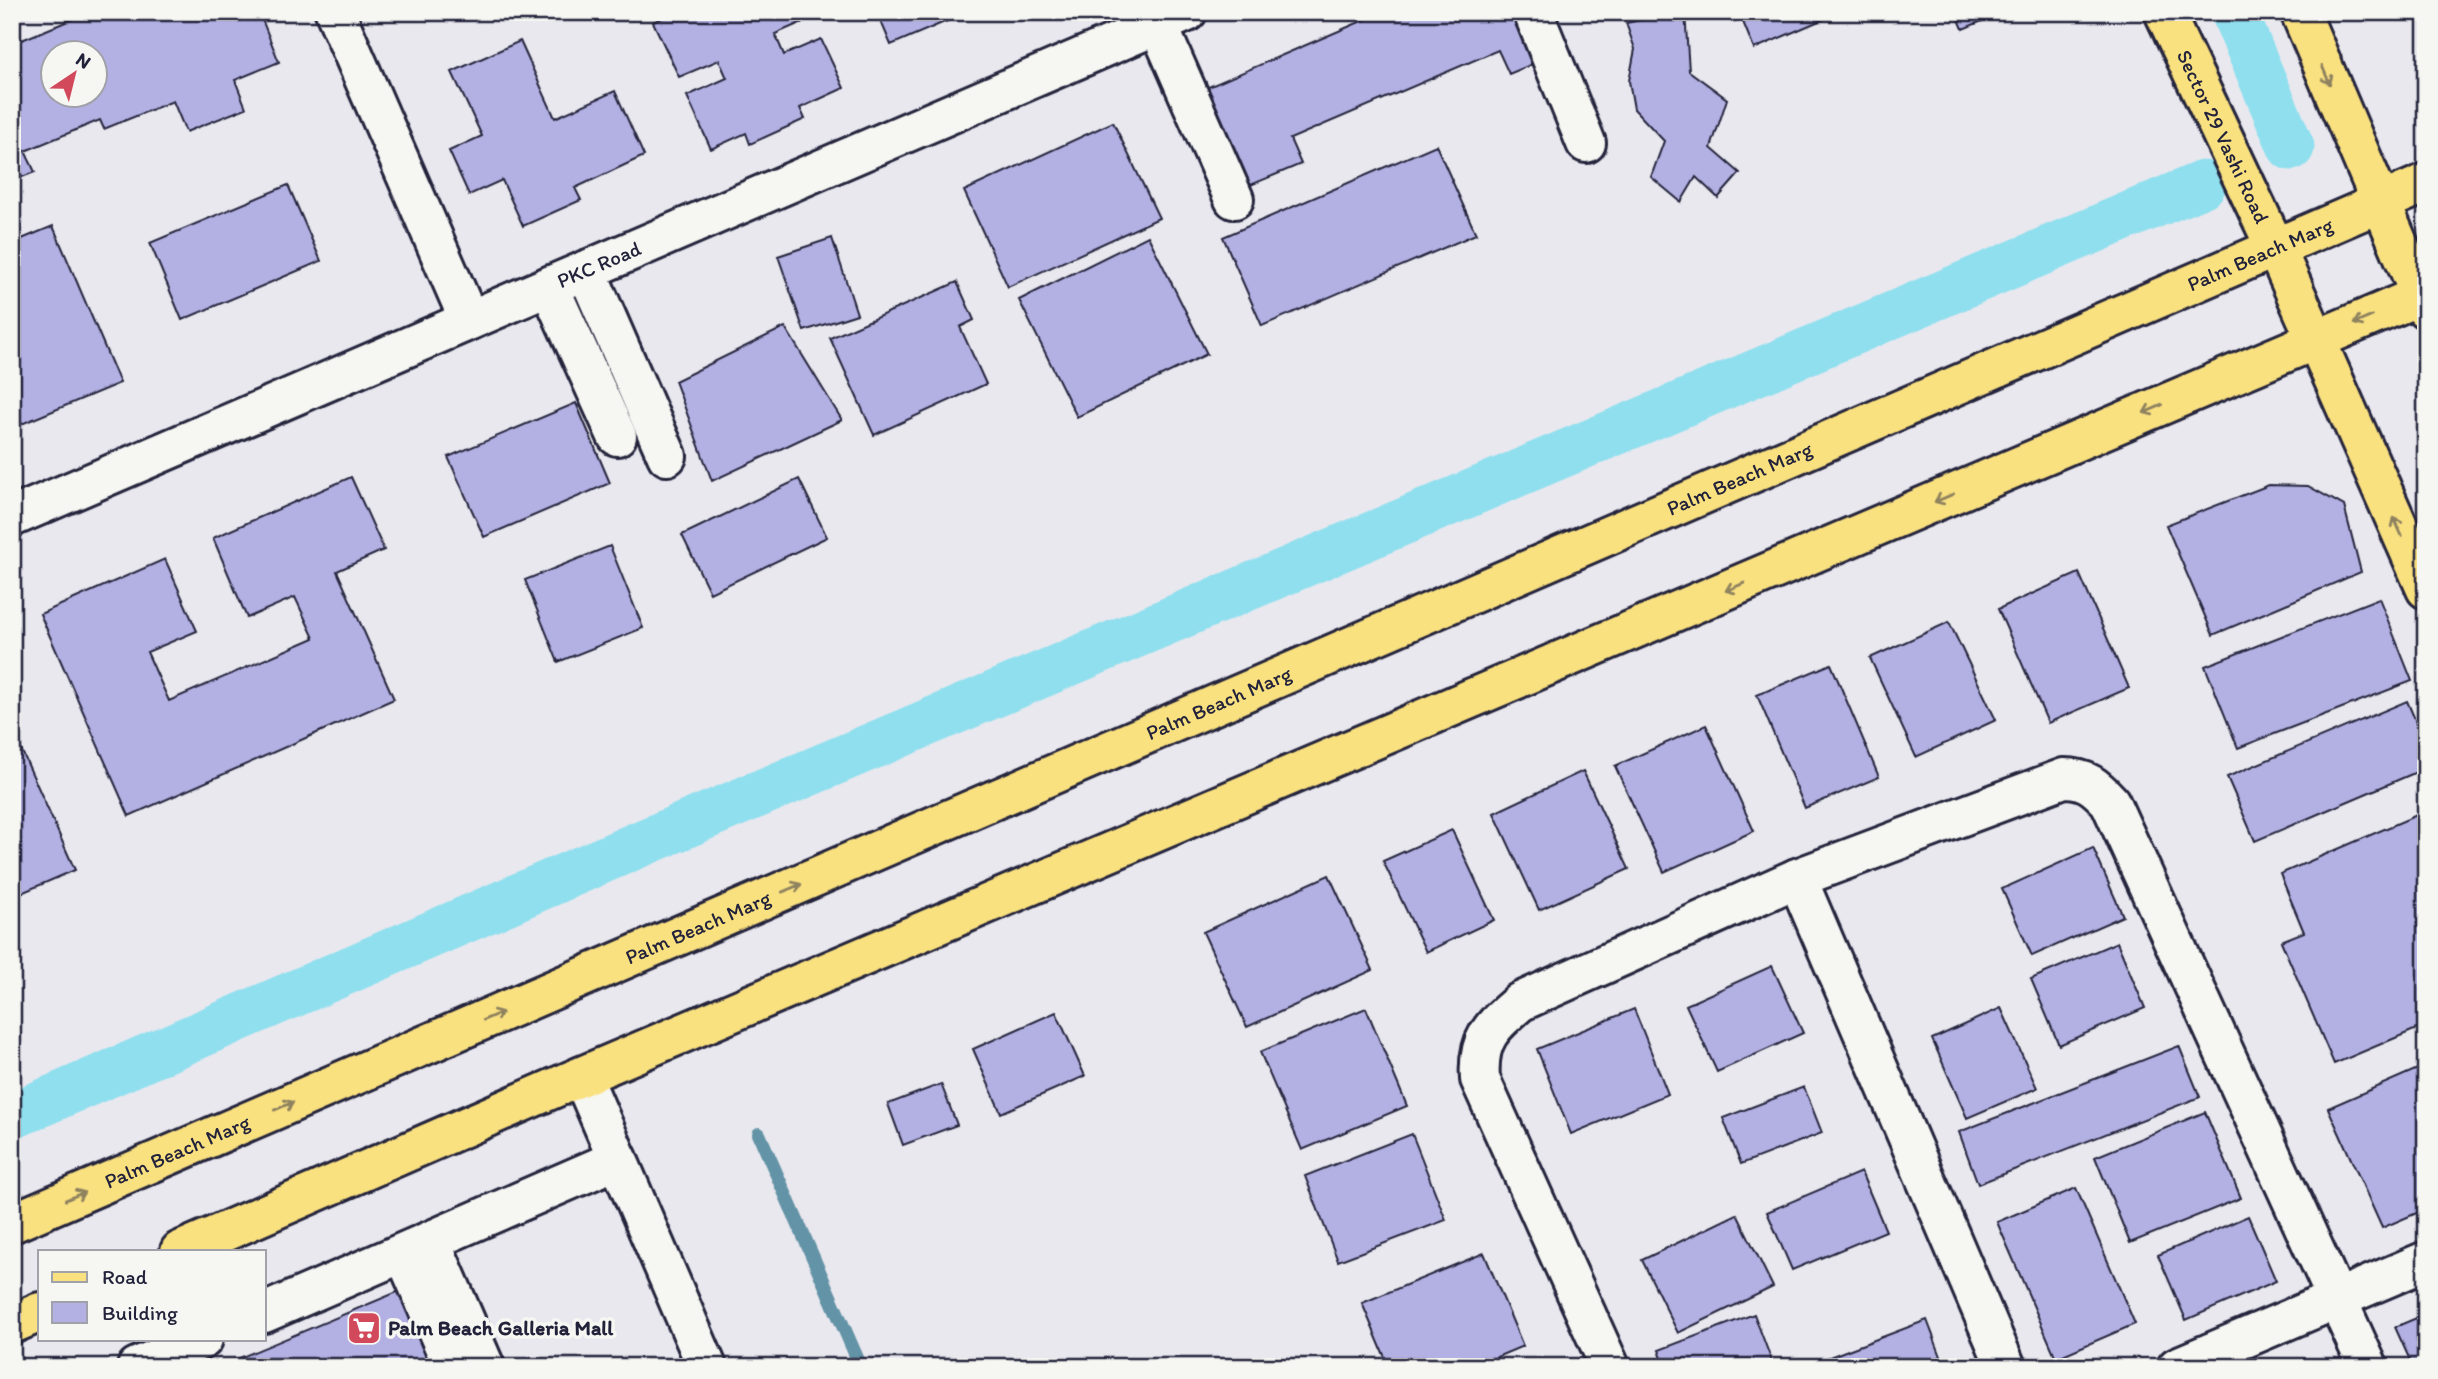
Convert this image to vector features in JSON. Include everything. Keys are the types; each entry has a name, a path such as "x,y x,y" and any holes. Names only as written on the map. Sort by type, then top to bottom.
{"main road":[{"name":"Sector 29 Vashi Road","path":"2164,12 2276,250 2426,589"},
{"path":"182,1250 582,1076 2316,340 2424,299 2300,12"},
{"name":"Palm Beach Marg","path":"12,1223 2276,250 2426,183"},
{"path":"12,1324 38,1313"}],"street":[{"path":"335,12 470,320"},
{"path":"1532,12 1586,143"},
{"path":"1172,18 1234,199"},
{"name":"PKC Road","path":"12,517 1172,18"},
{"path":"586,270 667,456"},
{"path":"548,286 617,436"},
{"path":"1610,1367 1480,1079 1478,1054 1491,1026 1520,1002 1797,878 2064,778 2081,778 2096,787 2110,802 2368,1367"},
{"path":"1797,878 2006,1367"},
{"path":"582,1076 706,1367"},
{"path":"266,1312 618,1160"},
{"path":"418,1247 453,1367"},
{"path":"418,1247 485,1367"},
{"path":"2177,1367 2426,1261"},
{"path":"137,1367 201,1340"}],"building":[{"path":"90,12 259,12 279,62 235,80 246,108 186,132 173,101 104,129 100,120 25,151 35,172 12,181 12,44"},
{"path":"407,12 425,12 410,19"},
{"path":"675,12 809,12 812,18 775,34 784,55 821,39 844,88 800,108 805,119 750,144 746,133 711,149 687,96 727,78 719,60 679,77 653,22"},
{"path":"877,12 968,12 891,45"},
{"path":"1383,12 1513,12 1535,63 1509,74 1498,50 1290,139 1301,164 1234,192 1192,94"},
{"path":"1685,12 1689,71 1727,99 1711,148 1740,173 1718,198 1696,177 1681,202 1651,177 1664,141 1634,109 1629,81 1635,49 1626,23"},
{"path":"1739,12 1840,12 1754,49"},
{"path":"1956,12 2004,12 1963,29"},
{"path":"520,41 555,118 615,91 644,156 575,188 581,200 523,226 502,180 469,195 449,151 482,136 452,72"},
{"path":"1113,122 1159,218 1008,287 964,191"},
{"path":"1436,145 1476,234 1262,326 1223,237"},
{"path":"288,185 321,261 182,320 150,243"},
{"path":"53,226 120,383 12,428 12,243"},
{"path":"1148,236 1207,354 1077,417 1019,300"},
{"path":"832,238 857,314 804,331 778,256"},
{"path":"957,282 974,320 960,327 986,384 874,435 830,338"},
{"path":"785,327 842,420 712,481 675,381"},
{"path":"576,403 610,483 484,537 448,457"},
{"path":"351,477 384,550 337,571 394,699 129,816 40,614 165,559 197,631 147,652 169,701 314,638 295,597 247,618 213,538"},
{"path":"799,479 827,537 710,593 682,535"},
{"path":"2269,485 2308,486 2344,506 2361,572 2213,635 2166,525"},
{"path":"610,546 643,628 558,662 525,580"},
{"path":"2079,573 2129,688 2048,723 1998,609"},
{"path":"2379,598 2412,681 2238,748 2205,666"},
{"path":"1949,622 1996,720 1916,757 1870,658"},
{"path":"1831,664 1879,777 1805,808 1757,695"},
{"path":"2407,701 2426,745 2426,768 2255,841 2227,777"},
{"path":"1706,725 1754,831 1664,872 1615,766"},
{"path":"12,729 75,870 12,897"},
{"path":"1583,771 1629,869 1539,910 1494,813"},
{"path":"2426,811 2426,1025 2334,1064 2281,941 2304,932 2280,874"},
{"path":"1452,830 1494,920 1426,952 1383,861"},
{"path":"2093,848 2123,916 2032,956 2002,889"},
{"path":"1329,875 1373,970 1247,1027 1203,932"},
{"path":"2117,942 2145,1008 2059,1045 2031,979"},
{"path":"1772,966 1803,1033 1717,1072 1686,1005"},
{"path":"1366,1008 1407,1106 1302,1150 1260,1052"},
{"path":"2001,1008 2037,1088 1967,1118 1932,1039"},
{"path":"1634,1009 1668,1094 1571,1134 1537,1049"},
{"path":"1056,1012 1085,1076 1001,1113 973,1049"},
{"path":"2179,1046 2200,1097 1978,1184 1959,1132"},
{"path":"2422,1067 2426,1075 2426,1209 2382,1228 2328,1108"},
{"path":"941,1084 957,1125 903,1145 888,1104"},
{"path":"1804,1087 1822,1133 1741,1164 1723,1118"},
{"path":"2205,1112 2241,1198 2130,1243 2095,1157"},
{"path":"1412,1134 1446,1220 1338,1261 1305,1176"},
{"path":"1861,1172 1886,1231 1792,1270 1767,1212"},
{"path":"2076,1188 2135,1324 2056,1358 1997,1222"},
{"path":"1737,1214 1773,1287 1678,1333 1642,1260"},
{"path":"2248,1216 2276,1281 2186,1320 2158,1255"},
{"path":"1484,1253 1523,1346 1473,1367 1389,1367 1362,1303"},
{"name":"Palm Beach Galleria Mall","path":"402,1290 435,1367 218,1367"},
{"path":"1754,1314 1774,1367 1665,1367 1659,1350"},
{"path":"2426,1314 2426,1367 2413,1367 2395,1327"},
{"path":"1927,1320 1945,1367 1803,1367"}],"waterway":[{"path":"2234,12 2291,147"},
{"path":"12,1116 633,847 2203,184"},
{"path":"759,1134 861,1367"}],"place":[{"name":"Palm Beach Galleria Mall","path":"364,1328"}]}
